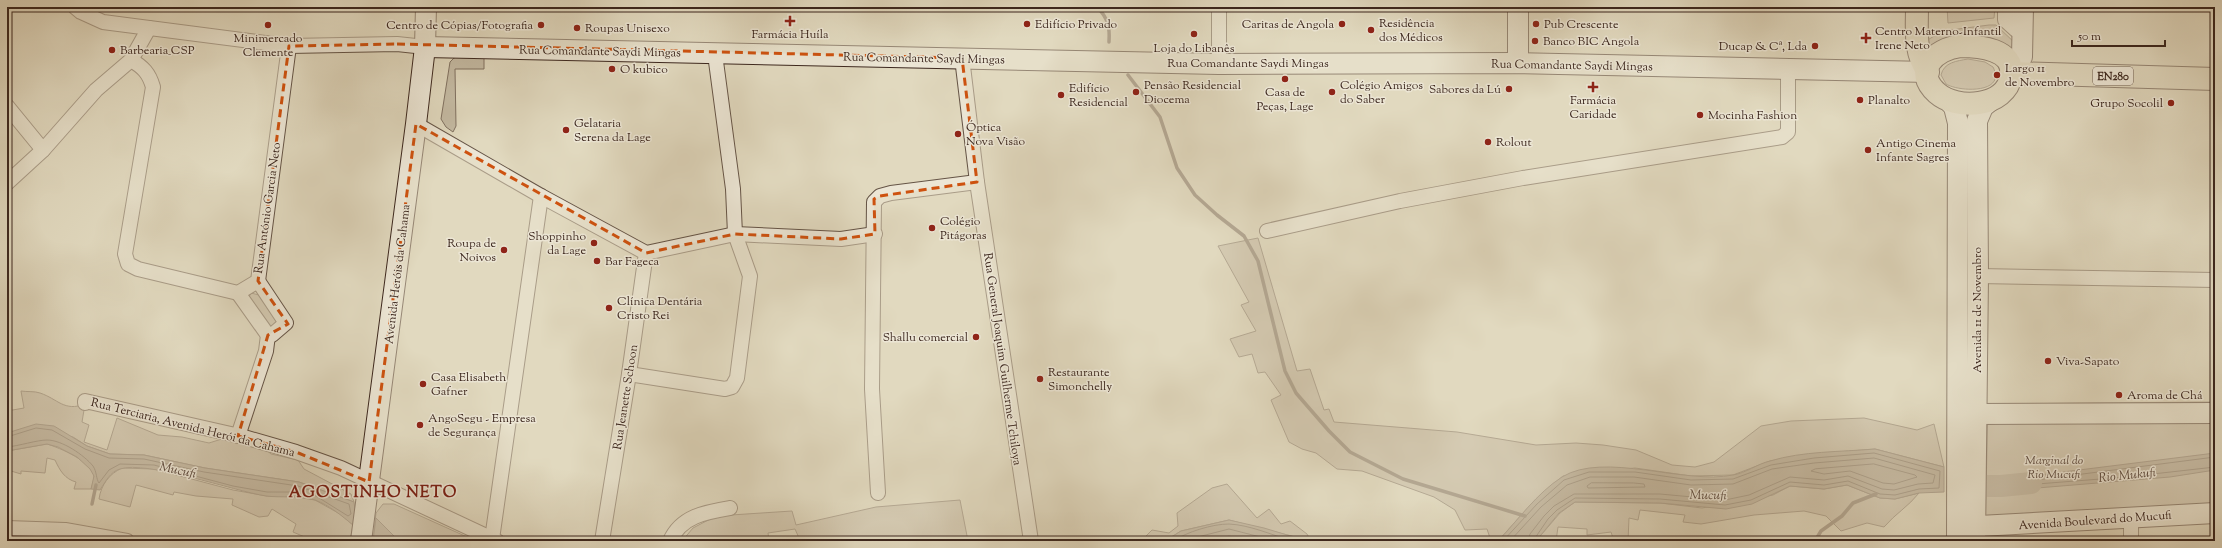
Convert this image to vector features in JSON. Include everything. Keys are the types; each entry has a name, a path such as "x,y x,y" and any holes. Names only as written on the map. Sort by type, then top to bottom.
{"main road":[{"path":"1917,7 1918,52 1920,61 1928,72 1932,88 1946,98 1968,103 1981,103 1993,99 2006,89 2011,74 2009,65 1998,52 1981,47 1970,46 1952,47 1938,52 1933,57 1928,72"},
{"name":"EN280","path":"2011,74 2215,80"}],"street":[{"path":"75,7 81,12 104,22 289,46 396,44 425,47"},
{"name":"Avenida Heróis da Cahama","path":"361,541 416,124 425,47 426,7"},
{"path":"1219,7 1219,64"},
{"path":"1518,7 1518,63"},
{"path":"2005,7 2005,20 2016,30 2016,7"},
{"path":"2011,74 2022,57 2023,7"},
{"path":"7,183 43,150 112,73 131,60 149,28"},
{"name":"Rua António Garcia Neto","path":"238,293 258,281 289,46"},
{"name":"Rua Comandante Saydi Mingas","path":"425,47 1219,64 1518,63 1928,72"},
{"path":"629,374 725,389 732,387 737,378 750,276 735,234 733,189 715,54"},
{"name":"Rua General Joaquim Guilherme Tchiloya","path":"962,58 977,182 1031,541"},
{"path":"131,60 144,68 150,77 153,87 125,254 128,264 138,269 238,293 268,335 266,351 238,436"},
{"path":"1267,231 1408,199 1523,178 1782,137 1788,132 1788,70"},
{"name":"Avenida 11 de Novembro","path":"1946,98 1954,107 1958,123 1966,462 1966,534"},
{"name":"Avenida 11 de Novembro","path":"1966,462 1976,414 1978,276 1977,121 1983,107 1993,99"},
{"path":"7,106 43,150"},
{"path":"416,124 541,196 646,253 735,234 841,239 875,234"},
{"path":"878,493 872,389 875,234 874,202 880,196 977,182"},
{"path":"495,540 541,196"},
{"name":"Rua Jeanette Schoon","path":"602,541 629,374 646,253"},
{"path":"1978,276 2215,280"},
{"path":"258,281 286,323 272,335 268,335"},
{"name":"Rua Terciaria, Avenida Herói da Cahama","path":"85,403 85,401 238,436 296,452 341,468 495,540"},
{"path":"1976,414 2215,413"},
{"path":"670,541 681,524 691,518 730,508"},
{"name":"Avenida Boulevard do Mucufi","path":"1966,534 2131,518 2215,513"},
{"path":"2131,518 2131,541"},
{"path":"7,528 29,528 82,537 127,541"}],"highlighted area":[{"path":"397,44 962,58 977,182 880,196 874,199 875,234 841,239 735,234 646,253 416,124 369,482 296,452 238,436 268,335 288,324 258,281 289,46"}],"green space":[{"path":"1947,7 1995,7 1994,18 1948,23"},
{"path":"1996,25 2016,44 2016,50 1931,48 1924,42 1943,31"},
{"path":"460,56 484,56 484,69 455,69 456,126 453,132 446,127 441,119 450,62 454,58"},
{"path":"1968,59 1985,62 1993,67 1996,76 1993,82 1980,89 1961,89 1946,84 1941,75 1945,67 1952,63"},
{"path":"1258,238 1297,371 1310,369 1324,410 1329,409 1334,422 1457,432 1536,445 1576,443 1603,445 1636,450 1672,465 1695,467 1714,462 1761,426 1791,421 1864,418 1917,430 1934,424 1944,467 1875,449 1813,454 1770,461 1733,475 1691,476 1635,468 1563,476 1534,501 1498,541 1491,541 1487,529 1465,530 1455,510 1434,497 1362,471 1337,469 1316,453 1302,449 1289,442 1271,400 1281,395 1265,372 1258,373 1252,354 1239,357 1230,339 1256,331 1241,305 1249,302 1218,246"},
{"path":"251,293 259,295 276,319 277,323 271,327 267,326 249,297"},
{"path":"21,391 40,393 66,406 78,406 85,404 82,422 89,425 84,442 107,450 117,418 158,435 182,437 209,443 225,438 263,447 271,454 298,460 304,469 351,494 354,502 299,482 205,468 144,455 110,454 87,446 73,437 18,431 7,433 7,411 24,408"},
{"name":"Marginal do Rio Mucufi","path":"2215,402 2215,521 1985,535 1988,404"},
{"path":"47,444 67,452 81,460 92,470 94,476 91,489 74,489 76,482 72,481 63,474 55,460 47,458 45,473 21,471 21,474 11,471 7,473 7,451"},
{"path":"122,468 154,469 233,490 267,496 291,496 315,500 340,514 353,525 350,541 314,541 293,532 296,524 272,509 268,516 259,517 232,505 233,499 196,496 174,492 173,495 136,485 130,507 99,499 106,480 117,470"},
{"path":"1227,484 1257,518 1269,509 1281,524 1290,521 1307,534 1311,541 1229,520 1181,531 1165,541 1141,541 1152,530 1169,533 1178,526 1177,513 1212,488"},
{"path":"1847,485 1880,498 1895,499 1919,493 1884,527 1867,523 1841,531 1826,516 1804,511 1754,515 1701,524 1683,522 1685,515 1640,510 1638,520 1629,518 1628,541 1614,541 1611,532 1587,535 1587,529 1558,527 1556,541 1536,541 1560,513 1575,502 1660,503 1702,508 1773,495 1790,486 1824,489"},
{"path":"960,500 968,541 791,541 799,538 795,529 768,533 769,541 682,541 693,528 716,516 792,511 796,525 876,507"},
{"path":"383,504 394,504 476,541 373,541 376,513"}],"water":[{"path":"36,424 54,426 87,446 110,454 144,455 205,468 299,482 354,502 355,510 353,525 340,514 315,500 266,496 191,477 149,469 132,467 117,470 106,480 100,490 91,489 94,476 90,469 77,457 58,447 47,444 7,451 7,433"},
{"path":"1875,449 1944,467 1944,492 1919,493 1895,499 1880,498 1847,485 1824,489 1790,486 1752,504 1726,509 1660,503 1575,502 1559,513 1536,541 1498,541 1528,507 1553,483 1562,477 1579,470 1600,467 1622,468 1714,477 1738,474 1765,462 1795,455"},
{"name":"Rio Mukufi","path":"2215,453 2215,470 2170,477 2025,489 2000,493 1999,480"},
{"path":"376,518 399,541 373,541"},
{"path":"1229,520 1264,528 1307,541 1165,541 1181,531"}],"waterway":[{"path":"1097,7 1104,15 1108,23 1109,42"},
{"path":"1128,75 1160,117 1177,168 1195,195 1217,215 1244,236 1258,261 1285,371 1296,393 1329,431 1350,452 1403,479 1525,516"},
{"name":"Mucufi","path":"1966,486 2001,486 2031,483"},
{"path":"92,504 96,485"},
{"path":"1815,541 1821,531 1842,516 1853,503 1876,494"}],"place":[{"name":"Farmácia Huíla","path":"790,21"},
{"name":"Edifício Privado","path":"1027,24"},
{"name":"Caritas de Angola","path":"1342,24"},
{"name":"Pub Crescente","path":"1536,24"},
{"name":"Minimercado Clemente","path":"268,25"},
{"name":"Centro de Cópias/Fotografia","path":"541,25"},
{"name":"Roupas Unisexo","path":"577,28"},
{"name":"Residência dos Médicos","path":"1371,30"},
{"name":"Loja do Libanês","path":"1194,34"},
{"name":"Centro Materno-Infantil Irene Neto","path":"1866,38"},
{"name":"Banco BIC Angola","path":"1535,41"},
{"name":"Ducap & Cª, Lda","path":"1815,46"},
{"name":"Barbearia_CSP","path":"112,50"},
{"name":"O kubico","path":"612,69"},
{"name":"Largo 11 de Novembro","path":"1997,75"},
{"name":"Casa de Peças, Lage","path":"1285,79"},
{"name":"Farmácia Caridade","path":"1593,87"},
{"name":"Sabores da Lú","path":"1509,89"},
{"name":"Pensão Residencial Diocema","path":"1136,92"},
{"name":"Colégio Amigos do Saber","path":"1332,92"},
{"name":"Edifício Residencial","path":"1061,95"},
{"name":"Planalto","path":"1860,100"},
{"name":"Grupo Socolil","path":"2171,103"},
{"name":"Mocinha Fashion","path":"1700,115"},
{"name":"Gelataria Serena da Lage","path":"566,130"},
{"name":"Óptica Nova Visão","path":"958,134"},
{"name":"Rolout","path":"1488,142"},
{"name":"Antigo Cinema Infante Sagres","path":"1868,150"},
{"name":"Colégio Pitágoras","path":"932,228"},
{"name":"Shoppinho da Lage","path":"594,243"},
{"name":"Roupa de Noivos","path":"504,250"},
{"name":"Bar Fageca","path":"597,261"},
{"name":"Clínica Dentária Cristo Rei","path":"609,308"},
{"name":"Shallu comercial","path":"976,337"},
{"name":"Viva-Sapato","path":"2048,361"},
{"name":"Restaurante Simonchelly","path":"1040,379"},
{"name":"Casa Elisabeth Gafner","path":"423,384"},
{"name":"Aroma de Chá","path":"2119,395"},
{"name":"AngoSegu - Empresa de Segurança","path":"420,425"}],"district":[{"name":"AGOSTINHO NETO","path":"373,491"}]}
